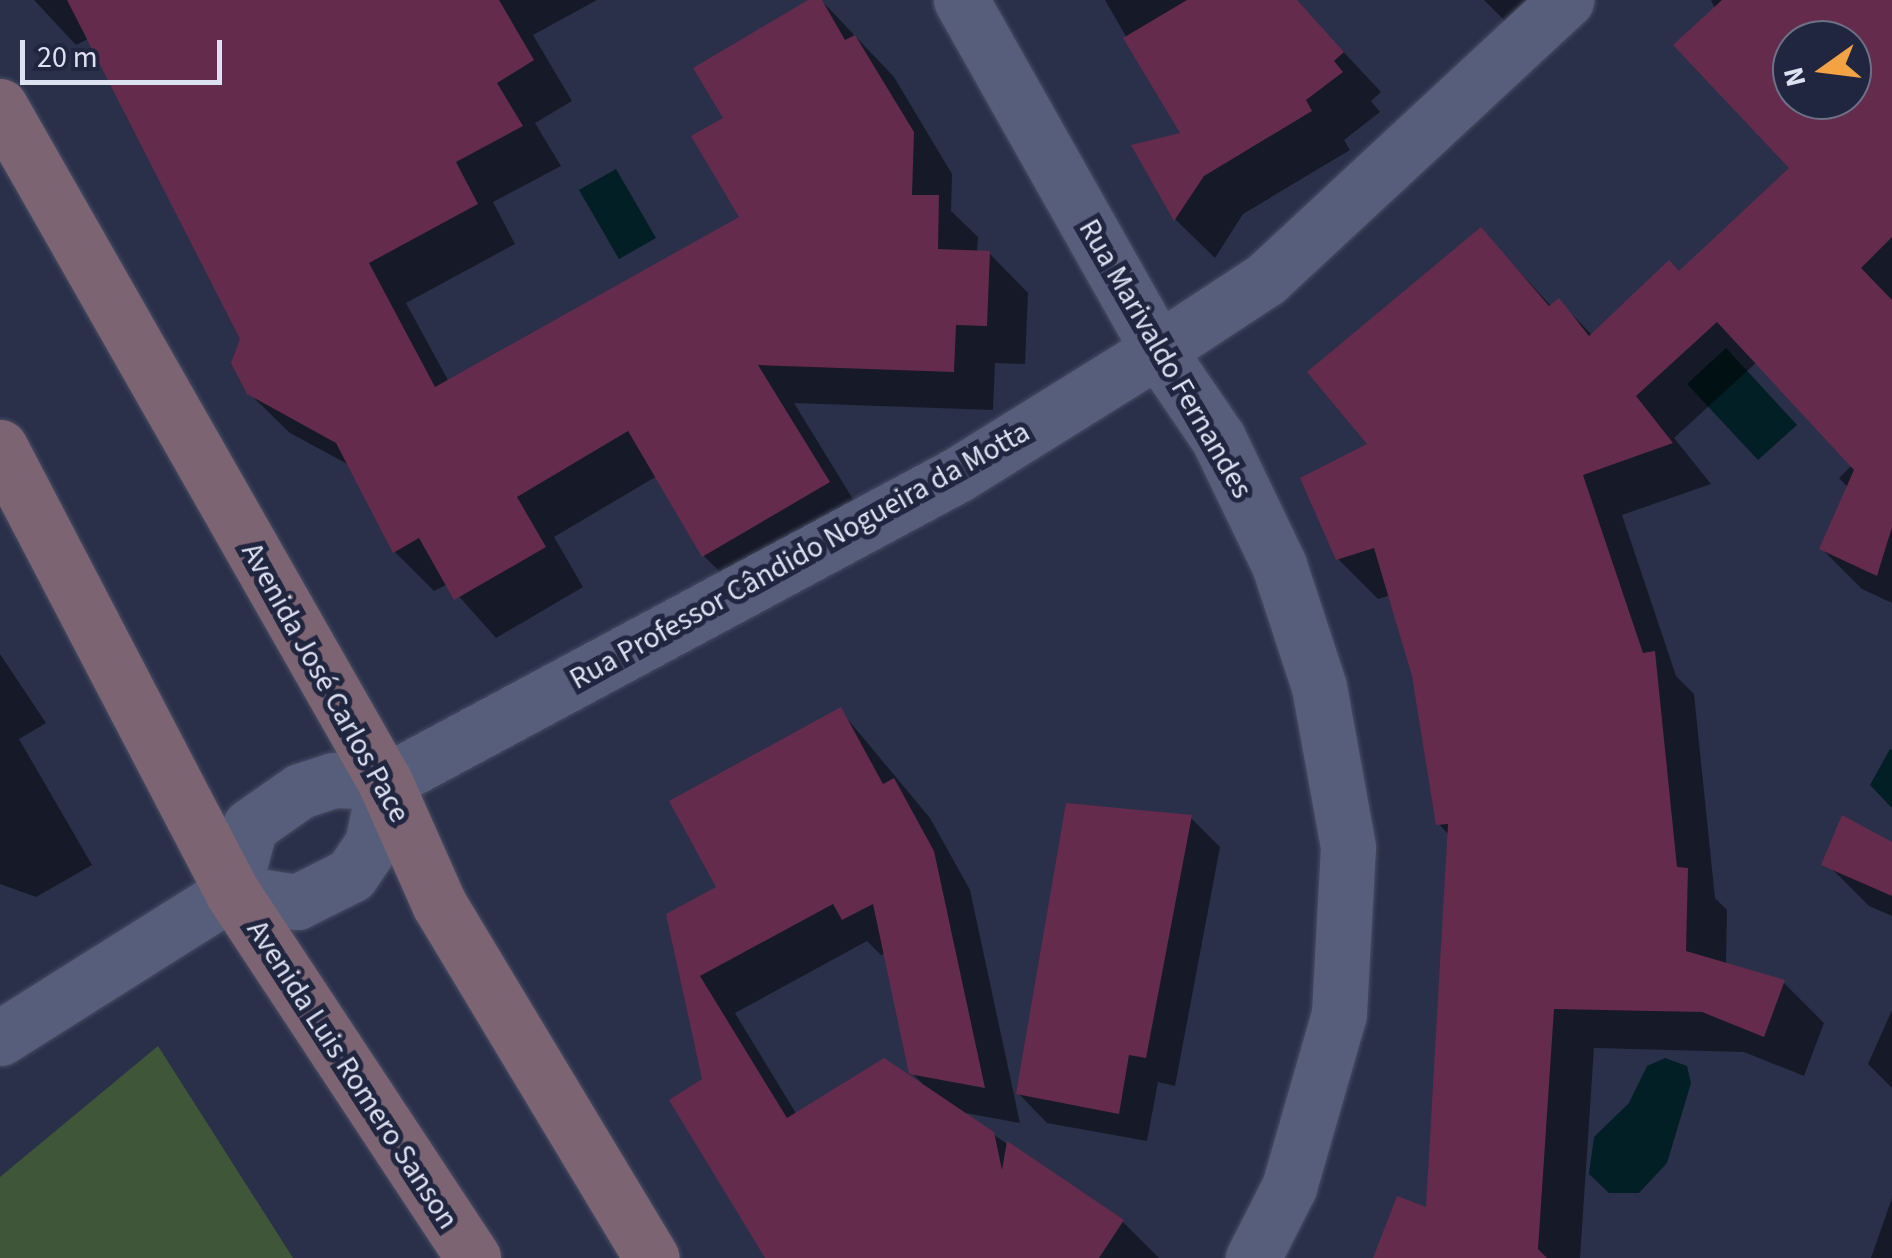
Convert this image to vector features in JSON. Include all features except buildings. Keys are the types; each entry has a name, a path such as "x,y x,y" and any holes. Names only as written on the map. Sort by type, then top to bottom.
{"main road":[{"name":"Avenida José Carlos Pace","path":"0,106 385,782 439,904 652,1258"},
{"path":"0,447 232,892"},
{"name":"Avenida Luis Romero Sanson","path":"232,892 473,1258"}],"street":[{"name":"Rua Marivaldo Fernandes","path":"961,0 1158,350 1218,438 1279,565 1319,687 1348,847 1339,1014 1289,1187 1253,1258"},
{"name":"Rua Professor Cândido Nogueira da Motta","path":"385,782 957,476 1158,350 1266,278 1566,0"},
{"path":"0,1038 232,892 297,902 351,875 372,844 385,782 333,780 300,791 250,826 232,892"}],"green space":[{"path":"158,1046 293,1258 0,1258 0,1177"}],"shaded area":[{"path":"616,169 656,238 619,259 579,190"},
{"path":"1726,348 1797,425 1758,460 1687,384"},
{"path":"1892,750 1892,808 1870,785"},
{"path":"1665,1058 1687,1066 1691,1083 1667,1163 1639,1193 1609,1193 1589,1174 1594,1137 1629,1103 1647,1066"}]}
